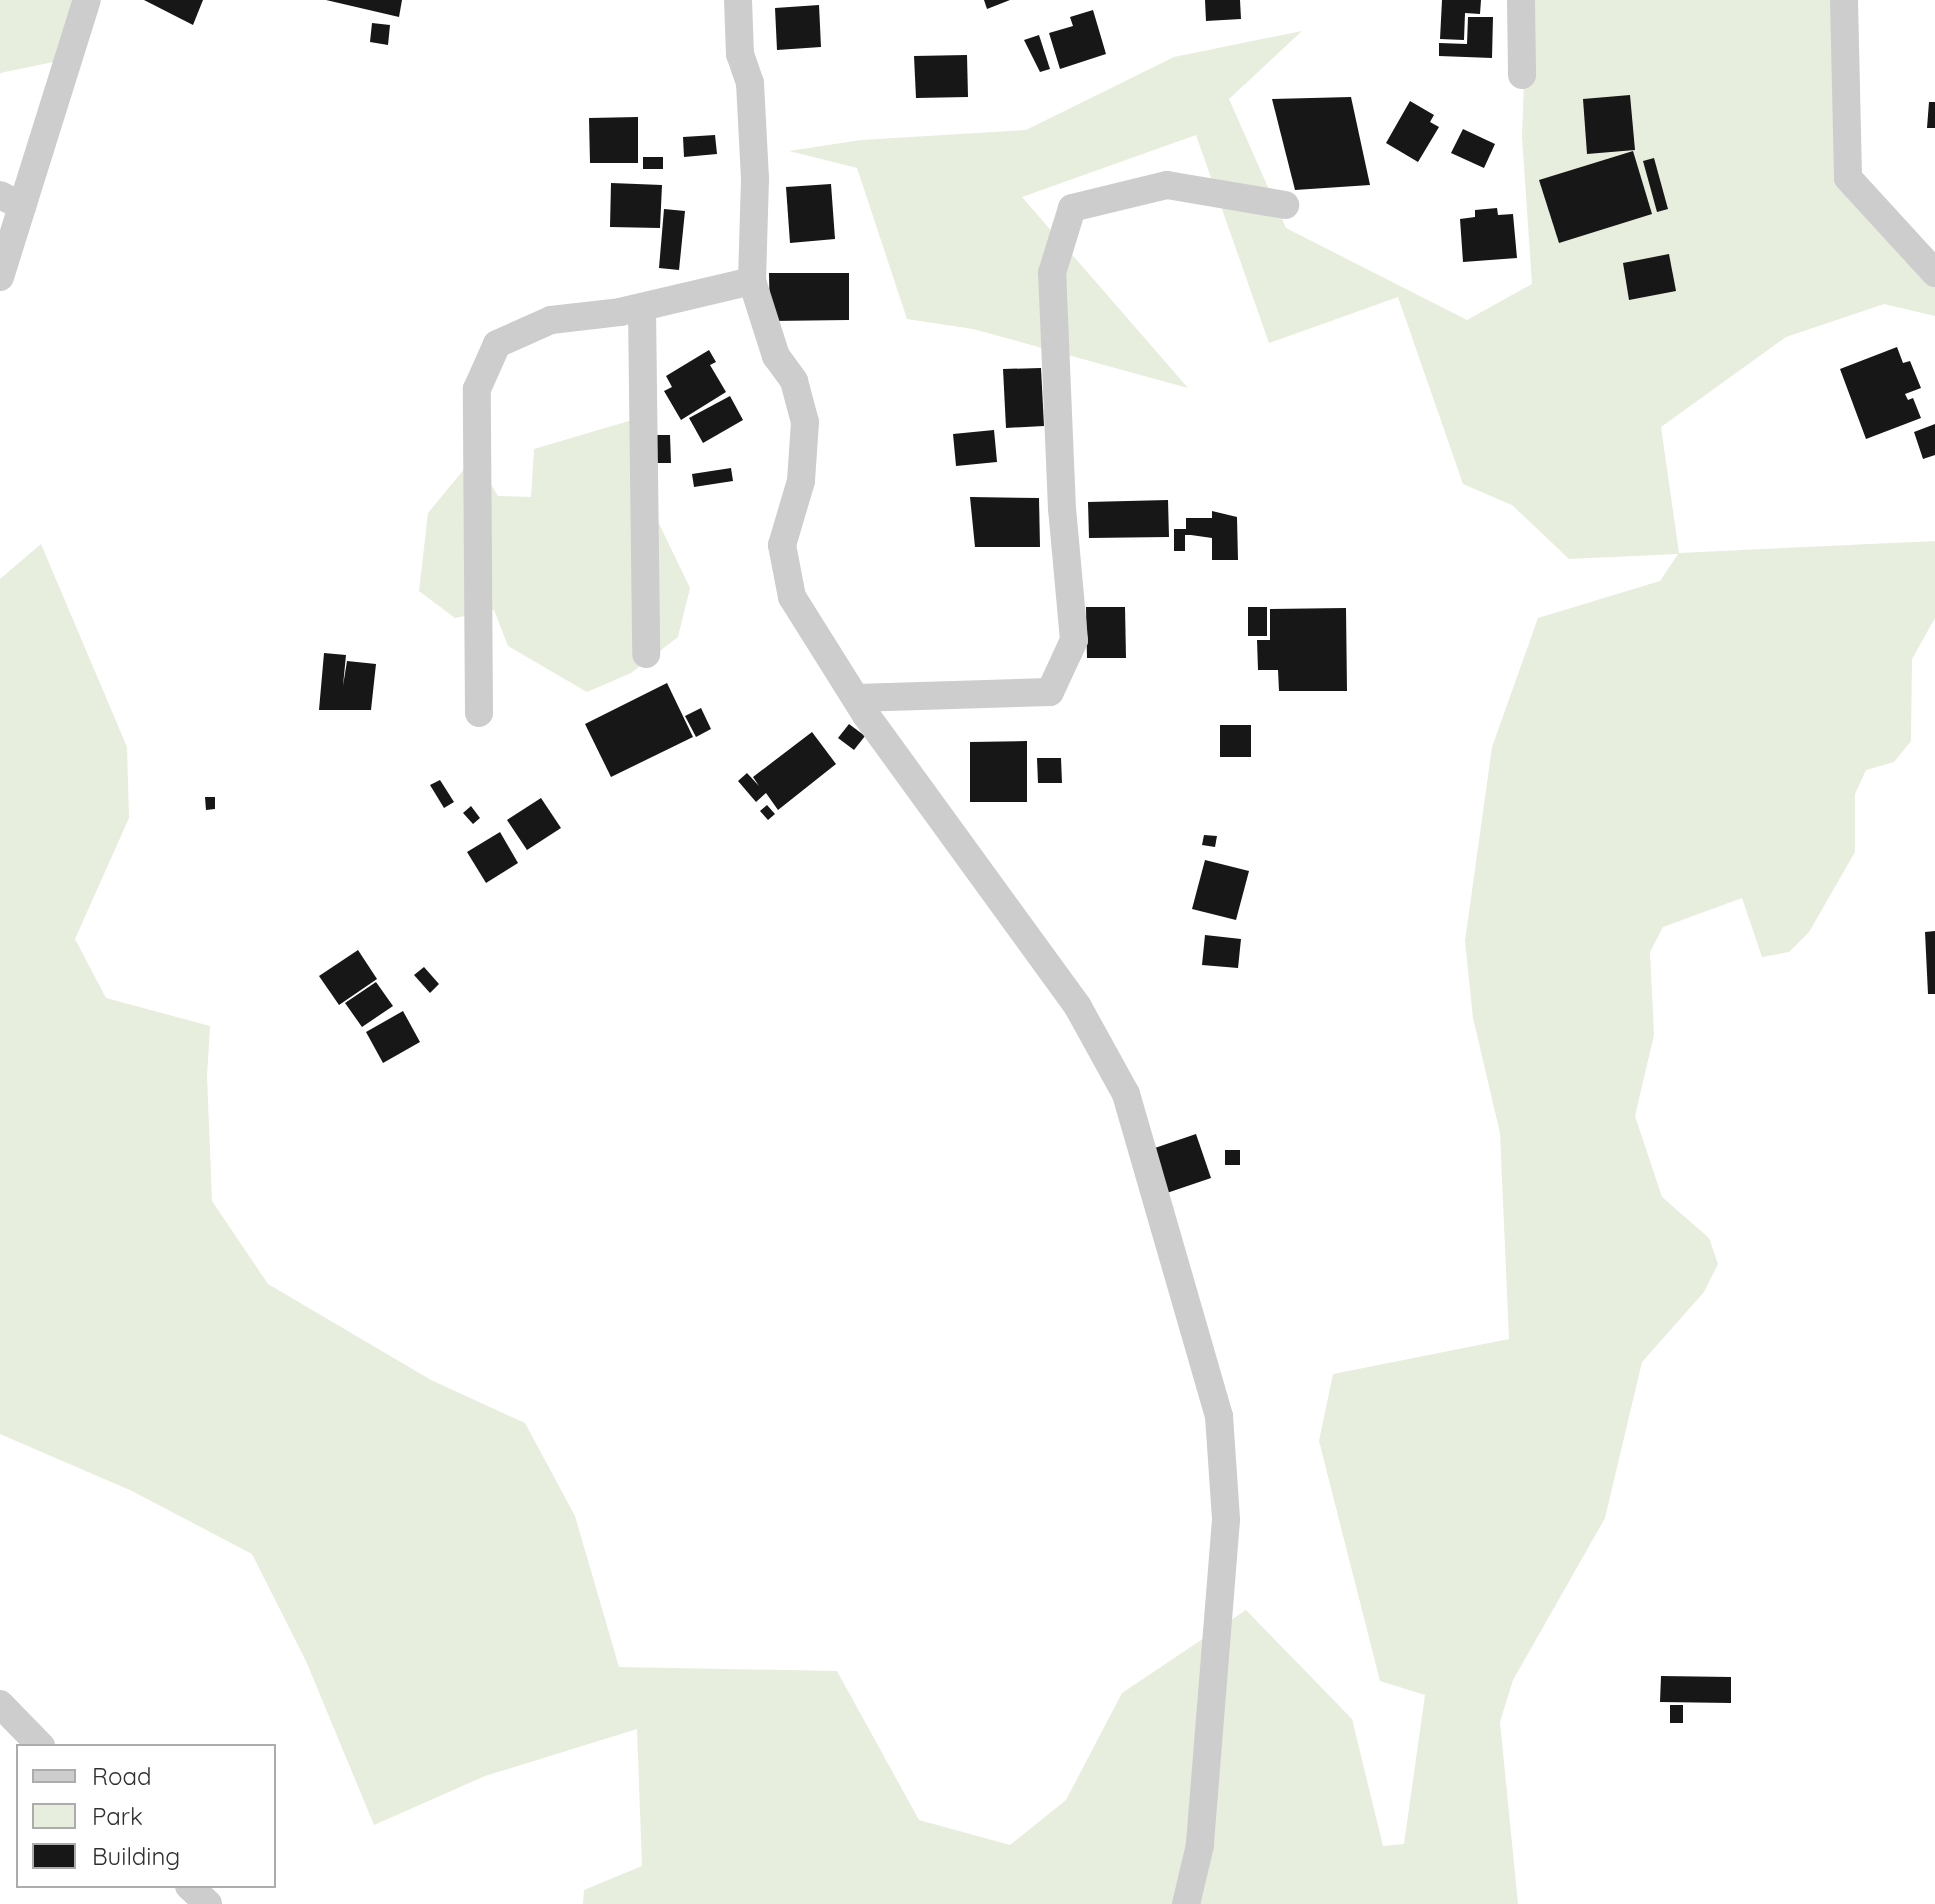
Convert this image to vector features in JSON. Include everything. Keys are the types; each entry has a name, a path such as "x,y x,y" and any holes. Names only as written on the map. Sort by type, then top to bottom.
{"street":[{"path":"0,277 11,200 87,0"},
{"path":"738,0 740,54 750,83 755,179 752,281 776,356 794,381 805,422 801,481 782,545 792,597 856,698 1078,1007 1126,1094 1219,1416 1226,1520 1200,1845 1186,1904"},
{"path":"1521,0 1522,75"},
{"path":"1844,0 1848,178 1935,273"},
{"path":"856,698 1050,692 1074,640 1062,509 1052,273 1072,208 1167,185 1285,205"},
{"path":"479,713 477,389 497,344 551,320 642,308 752,281"},
{"path":"642,308 646,654"},
{"path":"0,1704 39,1744"},
{"path":"191,1888 208,1904"}],"green space":[{"path":"0,0 91,0 68,59 0,73"},
{"path":"1527,0 1844,0 1848,178 1935,273 1935,316 1884,304 1786,337 1661,427 1679,553 1935,541 1935,618 1912,659 1911,741 1894,762 1866,770 1855,794 1855,852 1809,932 1789,952 1762,957 1742,898 1663,927 1650,952 1654,1035 1635,1116 1662,1197 1709,1238 1718,1264 1704,1292 1642,1362 1605,1518 1513,1680 1500,1722 1518,1904 583,1904 584,1890 642,1866 637,1729 485,1776 374,1825 306,1661 252,1554 132,1491 0,1434 0,579 41,544 127,747 129,818 75,939 106,998 210,1026 207,1076 212,1201 268,1284 431,1380 525,1423 575,1516 619,1667 837,1671 919,1820 1010,1845 1066,1800 1122,1693 1246,1610 1352,1719 1383,1846 1404,1844 1425,1695 1380,1681 1319,1441 1333,1374 1509,1339 1500,1133 1473,1018 1465,941 1492,747 1538,618 1660,581 1678,554 1569,559 1512,505 1463,484 1398,297 1269,343 1196,135 1022,197 1188,388 973,329 907,319 857,168 789,151 861,140 1026,130 1174,57 1302,31 1229,99 1286,228 1467,320 1532,284 1522,137"},
{"path":"639,418 650,505 690,588 678,637 631,673 587,692 508,646 494,610 455,618 419,591 428,513 474,457 498,496 531,497 534,449"}],"building":[{"path":"144,0 203,0 193,25"},
{"path":"326,0 402,0 399,17"},
{"path":"984,0 1010,0 987,9"},
{"path":"1205,0 1240,0 1241,19 1206,21"},
{"path":"1442,0 1481,0 1480,14 1465,13 1464,40 1440,39"},
{"path":"819,5 821,47 777,50 775,8"},
{"path":"1093,10 1106,54 1060,69 1049,33 1073,26 1070,17"},
{"path":"1468,17 1493,17 1492,58 1439,56 1439,43 1467,44"},
{"path":"372,23 390,25 388,45 370,42"},
{"path":"1039,35 1050,69 1040,72 1024,40"},
{"path":"967,55 968,97 916,98 914,56"},
{"path":"1630,95 1635,150 1587,154 1583,99"},
{"path":"1351,97 1370,185 1295,190 1272,99"},
{"path":"1410,101 1434,115 1430,122 1439,127 1418,162 1386,143"},
{"path":"1929,102 1935,102 1935,128 1927,128"},
{"path":"638,117 638,163 590,163 589,118"},
{"path":"1463,129 1495,144 1484,168 1451,153"},
{"path":"715,135 717,154 684,157 683,137"},
{"path":"1633,151 1652,214 1559,243 1539,180"},
{"path":"643,157 663,157 663,169 643,169"},
{"path":"1654,158 1668,209 1657,212 1643,161"},
{"path":"611,183 662,185 660,228 610,227"},
{"path":"831,184 835,239 790,243 786,187"},
{"path":"1497,208 1498,215 1513,214 1517,258 1463,262 1460,219 1475,217 1475,210"},
{"path":"664,209 685,211 679,270 659,268"},
{"path":"1669,254 1676,291 1629,300 1623,263"},
{"path":"769,273 849,273 849,320 770,321"},
{"path":"1897,347 1903,363 1910,361 1921,388 1905,394 1908,400 1913,398 1921,418 1866,439 1840,369"},
{"path":"709,350 716,362 710,365 726,392 681,420 664,391 672,387 666,376"},
{"path":"1041,368 1044,426 1006,428 1003,369"},
{"path":"730,396 743,420 703,443 689,418"},
{"path":"1935,424 1935,455 1923,459 1914,432"},
{"path":"994,430 997,462 956,466 953,434"},
{"path":"650,435 670,435 671,463 651,463"},
{"path":"731,468 733,481 694,487 692,474"},
{"path":"970,497 1039,498 1040,547 975,547"},
{"path":"1168,500 1169,537 1089,538 1088,502"},
{"path":"1212,511 1237,517 1238,560 1212,560 1212,538 1191,535 1185,535 1185,551 1174,551 1174,529 1186,529 1186,518 1212,518"},
{"path":"1086,607 1125,607 1126,658 1087,658"},
{"path":"1248,607 1267,607 1267,636 1248,636"},
{"path":"1346,608 1347,691 1279,691 1278,670 1258,670 1257,640 1270,640 1270,609"},
{"path":"324,653 346,655 343,686 347,661 376,664 371,710 319,710"},
{"path":"667,683 693,737 611,777 585,724"},
{"path":"701,708 711,729 696,737 685,716"},
{"path":"849,724 865,736 854,750 838,738"},
{"path":"1220,725 1251,725 1251,757 1220,757"},
{"path":"812,732 836,764 778,810 766,793 756,802 738,781 747,773 759,786 753,777"},
{"path":"1027,741 1027,802 970,802 970,742"},
{"path":"1037,758 1061,758 1062,783 1038,783"},
{"path":"440,780 454,802 444,808 430,785"},
{"path":"205,797 215,797 215,809 206,810"},
{"path":"541,798 561,828 527,850 507,820"},
{"path":"767,805 775,814 768,820 760,811"},
{"path":"471,806 480,818 473,824 463,813"},
{"path":"500,832 518,863 486,883 467,852"},
{"path":"1204,835 1217,836 1215,847 1202,845"},
{"path":"1205,860 1249,871 1236,920 1192,909"},
{"path":"1935,931 1935,994 1928,994 1925,932"},
{"path":"1205,935 1241,939 1238,968 1202,965"},
{"path":"358,950 377,979 339,1005 319,976"},
{"path":"424,967 439,984 430,993 414,975"},
{"path":"376,982 393,1006 362,1027 345,1003"},
{"path":"403,1011 420,1042 383,1063 366,1032"},
{"path":"1196,1134 1211,1178 1158,1196 1143,1152"},
{"path":"1225,1150 1240,1150 1240,1165 1225,1165"},
{"path":"1661,1676 1731,1677 1731,1703 1660,1702"},
{"path":"1670,1705 1683,1705 1683,1723 1670,1723"}]}
